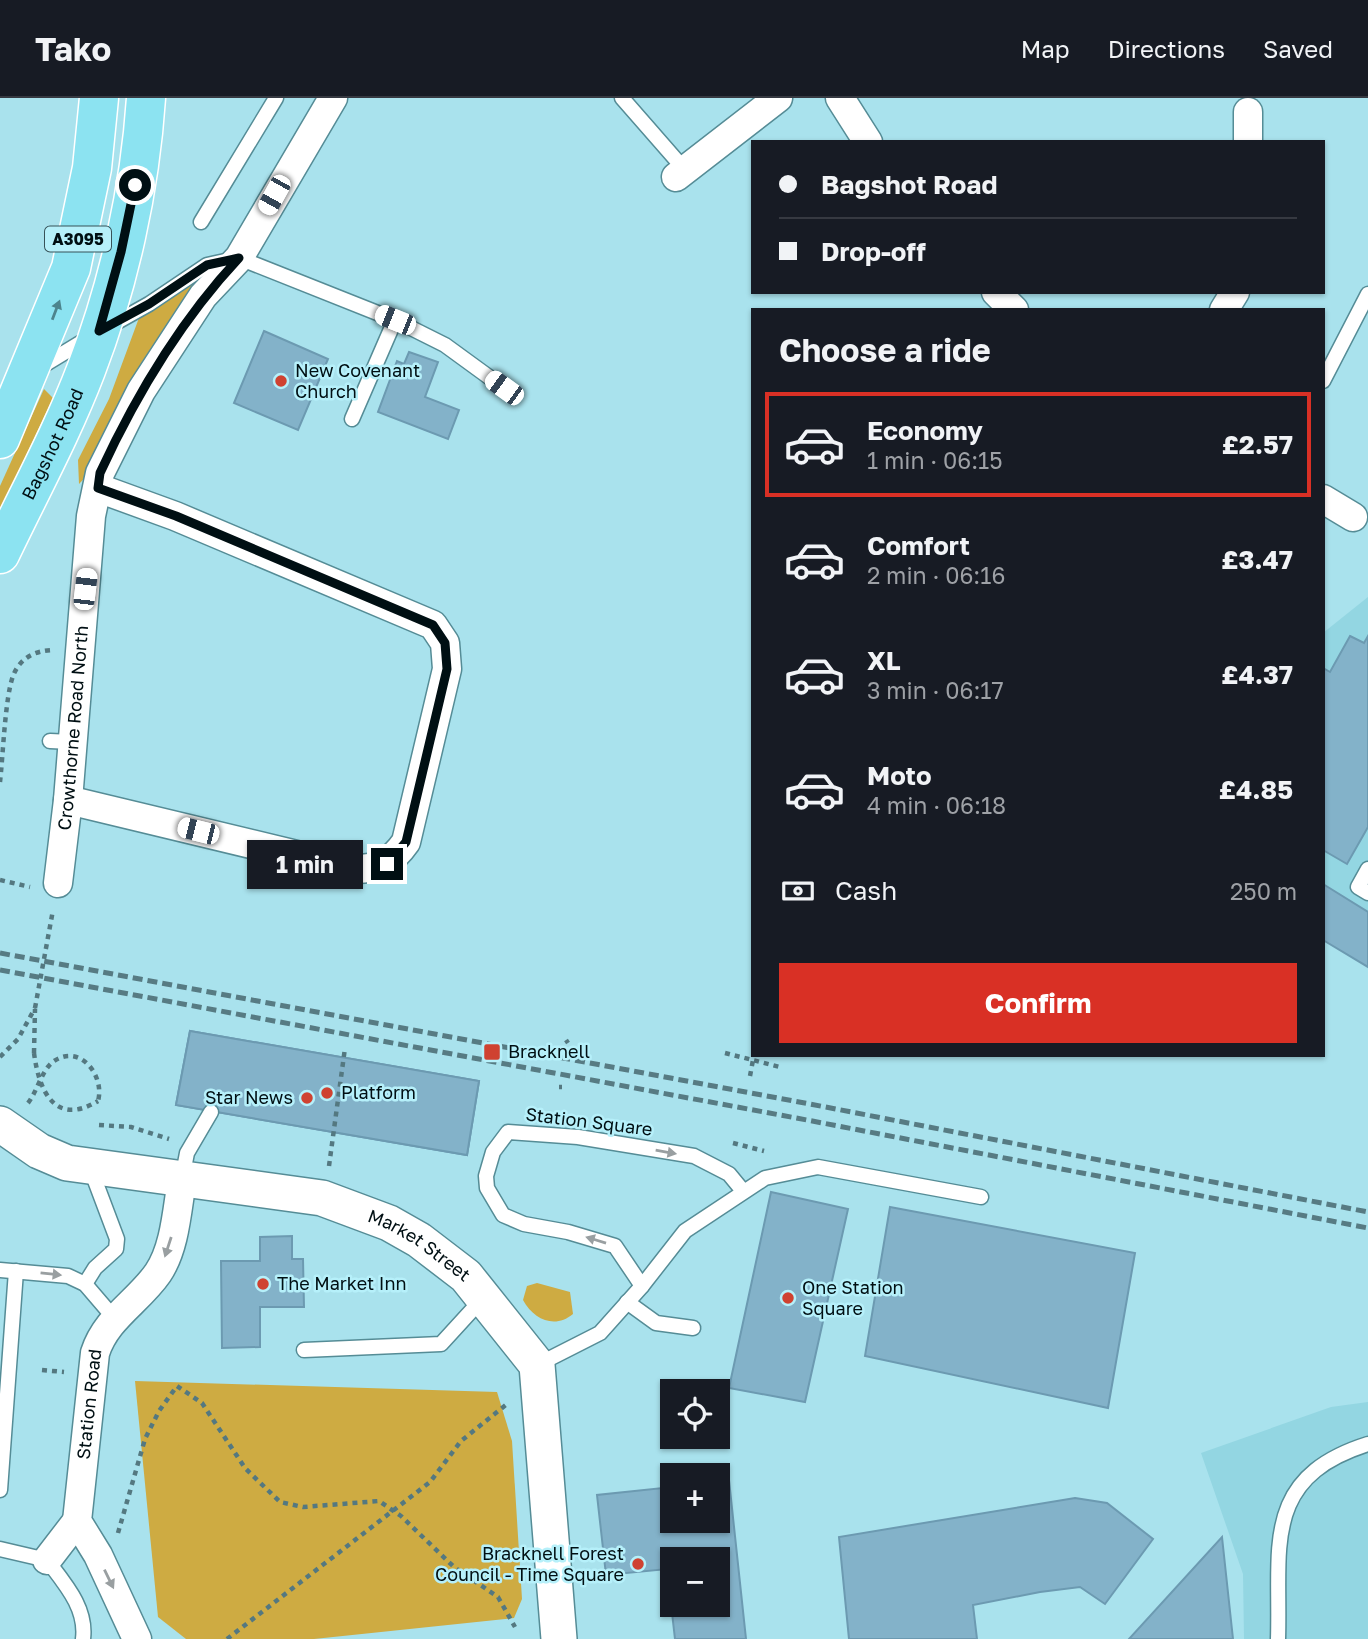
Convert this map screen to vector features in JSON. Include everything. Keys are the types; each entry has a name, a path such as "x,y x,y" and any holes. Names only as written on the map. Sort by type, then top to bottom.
{"main road":[{"name":"A3095","path":"0,439 30,373 71,268 92,168 99,98"},
{"name":"Bagshot Road","path":"0,554 71,404 99,331 131,205 146,98"}],"street":[{"name":"Crowthorne Road North","path":"55,896 68,800 61,741 78,653 91,516 100,473 141,390 203,296 239,258 333,98"},
{"path":"680,173 778,98"},
{"path":"840,98 867,140"},
{"path":"1248,111 1248,140"},
{"path":"998,294 1012,308"},
{"path":"68,800 355,869 373,869 387,864 406,842 447,669 445,643 433,625 176,516 98,488"},
{"path":"1325,500 1353,517"},
{"name":"Market Street","path":"13,1115 38,1151 90,1167 322,1198 389,1223 419,1240 466,1276 485,1296 537,1365"},
{"name":"Station Road","path":"77,1521 95,1353 100,1337 158,1273 171,1244 182,1180"},
{"path":"537,1365 559,1639"},
{"path":"47,1560 77,1521 98,1555 136,1639"}],"lane":[{"path":"201,222 276,98"},
{"path":"622,98 680,173"},
{"path":"30,373 149,304 207,265 239,258 395,320 445,345 504,388"},
{"path":"1325,377 1368,294"},
{"path":"352,419 395,320"},
{"path":"1363,890 1368,869"},
{"path":"182,1180 187,1153 211,1112"},
{"name":"Station Square","path":"642,1286 615,1246 568,1231 524,1224 503,1215 486,1188 486,1176 493,1152 508,1132 578,1137 694,1156 729,1174 743,1191"},
{"path":"85,1284 95,1268 116,1249 117,1238 90,1167"},
{"path":"537,1365 600,1333 642,1286 685,1231 765,1178 818,1167 981,1197"},
{"path":"0,1270 68,1276 85,1284 115,1319"},
{"path":"0,1490 16,1270"},
{"path":"304,1350 441,1344 485,1296"},
{"path":"627,1302 656,1322 693,1328"},
{"path":"1278,1639 1278,1539 1282,1516 1292,1497 1326,1461 1368,1444"},
{"path":"0,1549 47,1560 79,1605 85,1625 83,1639"}],"path":[{"path":"0,782 13,676 23,660 36,651 78,653"},
{"path":"13,1115 51,1062 62,1057 75,1058 89,1064 98,1076 102,1088 98,1101 84,1110 68,1111 53,1103 44,1092 34,1053 35,1008 55,896"},
{"path":"0,1057 18,1039 35,1008"},
{"path":"328,1170 345,1048"},
{"path":"725,1053 780,1067"},
{"path":"750,1076 752,1060"},
{"path":"99,1125 131,1127 171,1140"},
{"path":"733,1143 764,1151"},
{"path":"43,1370 72,1373"},
{"path":"116,1536 145,1440 159,1411 177,1387 202,1403 245,1468 280,1502 303,1507 379,1501 454,1567 498,1597 515,1627"},
{"path":"227,1639 430,1482 461,1441 514,1399"}],"shaded area":[{"path":"208,261 93,469 79,484 78,460 109,399 143,307"},
{"path":"44,389 53,398 0,511 0,486"},
{"path":"1368,597 1368,967 1325,941 1325,631"},
{"path":"537,1283 570,1292 573,1314 566,1319 552,1321 533,1313 523,1300 527,1286"},
{"path":"135,1381 497,1392 512,1441 522,1599 514,1618 314,1639 186,1639 158,1617"},
{"path":"1368,1402 1368,1639 1244,1639 1243,1574 1201,1453 1331,1407"}],"building":[{"name":"New Covenant Church","path":"264,331 328,359 298,430 234,403"},
{"path":"409,352 438,362 425,397 459,410 448,439 378,412 397,361 404,364"},
{"path":"1350,636 1364,643 1368,636 1368,827 1347,864 1325,851 1325,669 1330,672"},
{"path":"1325,885 1368,912 1368,967 1325,941"},
{"name":"Bracknell","path":"190,1031 479,1081 467,1155 176,1105"},
{"name":"Bracknell","path":"190,1031 479,1081 467,1155 176,1105"},
{"name":"One Station Square","path":"771,1192 848,1209 805,1402 730,1388"},
{"path":"890,1207 1135,1253 1108,1408 865,1356"},
{"name":"The Market Inn","path":"292,1236 292,1259 303,1259 304,1307 260,1307 260,1347 222,1348 221,1261 260,1261 260,1237"},
{"name":"Bracknell Forest Council - Time Square","path":"660,1488 660,1533 730,1533 730,1489 746,1639 675,1639 672,1617 730,1617 730,1547 660,1547 660,1570 606,1575 597,1495"},
{"path":"1075,1498 1107,1503 1153,1539 1105,1604 1080,1587 1040,1592 973,1605 977,1639 849,1639 839,1537"},
{"path":"1222,1537 1233,1639 1129,1639"}],"railway":[{"path":"0,953 810,1104 1368,1212"},
{"path":"0,970 807,1120 1368,1228"}],"place":[{"name":"New Covenant Church","path":"281,381"},
{"name":"Bracknell","path":"492,1052"},
{"name":"Platform","path":"327,1093"},
{"name":"Star News","path":"307,1098"},
{"name":"The Market Inn","path":"263,1284"},
{"name":"One Station Square","path":"788,1298"},
{"name":"Bracknell Forest Council - Time Square","path":"638,1564"}],"route":[{"path":"135,185 121,252 99,331 149,304 207,265 239,258 203,296 141,390 100,473 98,488 176,516 433,625 445,643 448,654 447,669 406,842 387,864"}]}
